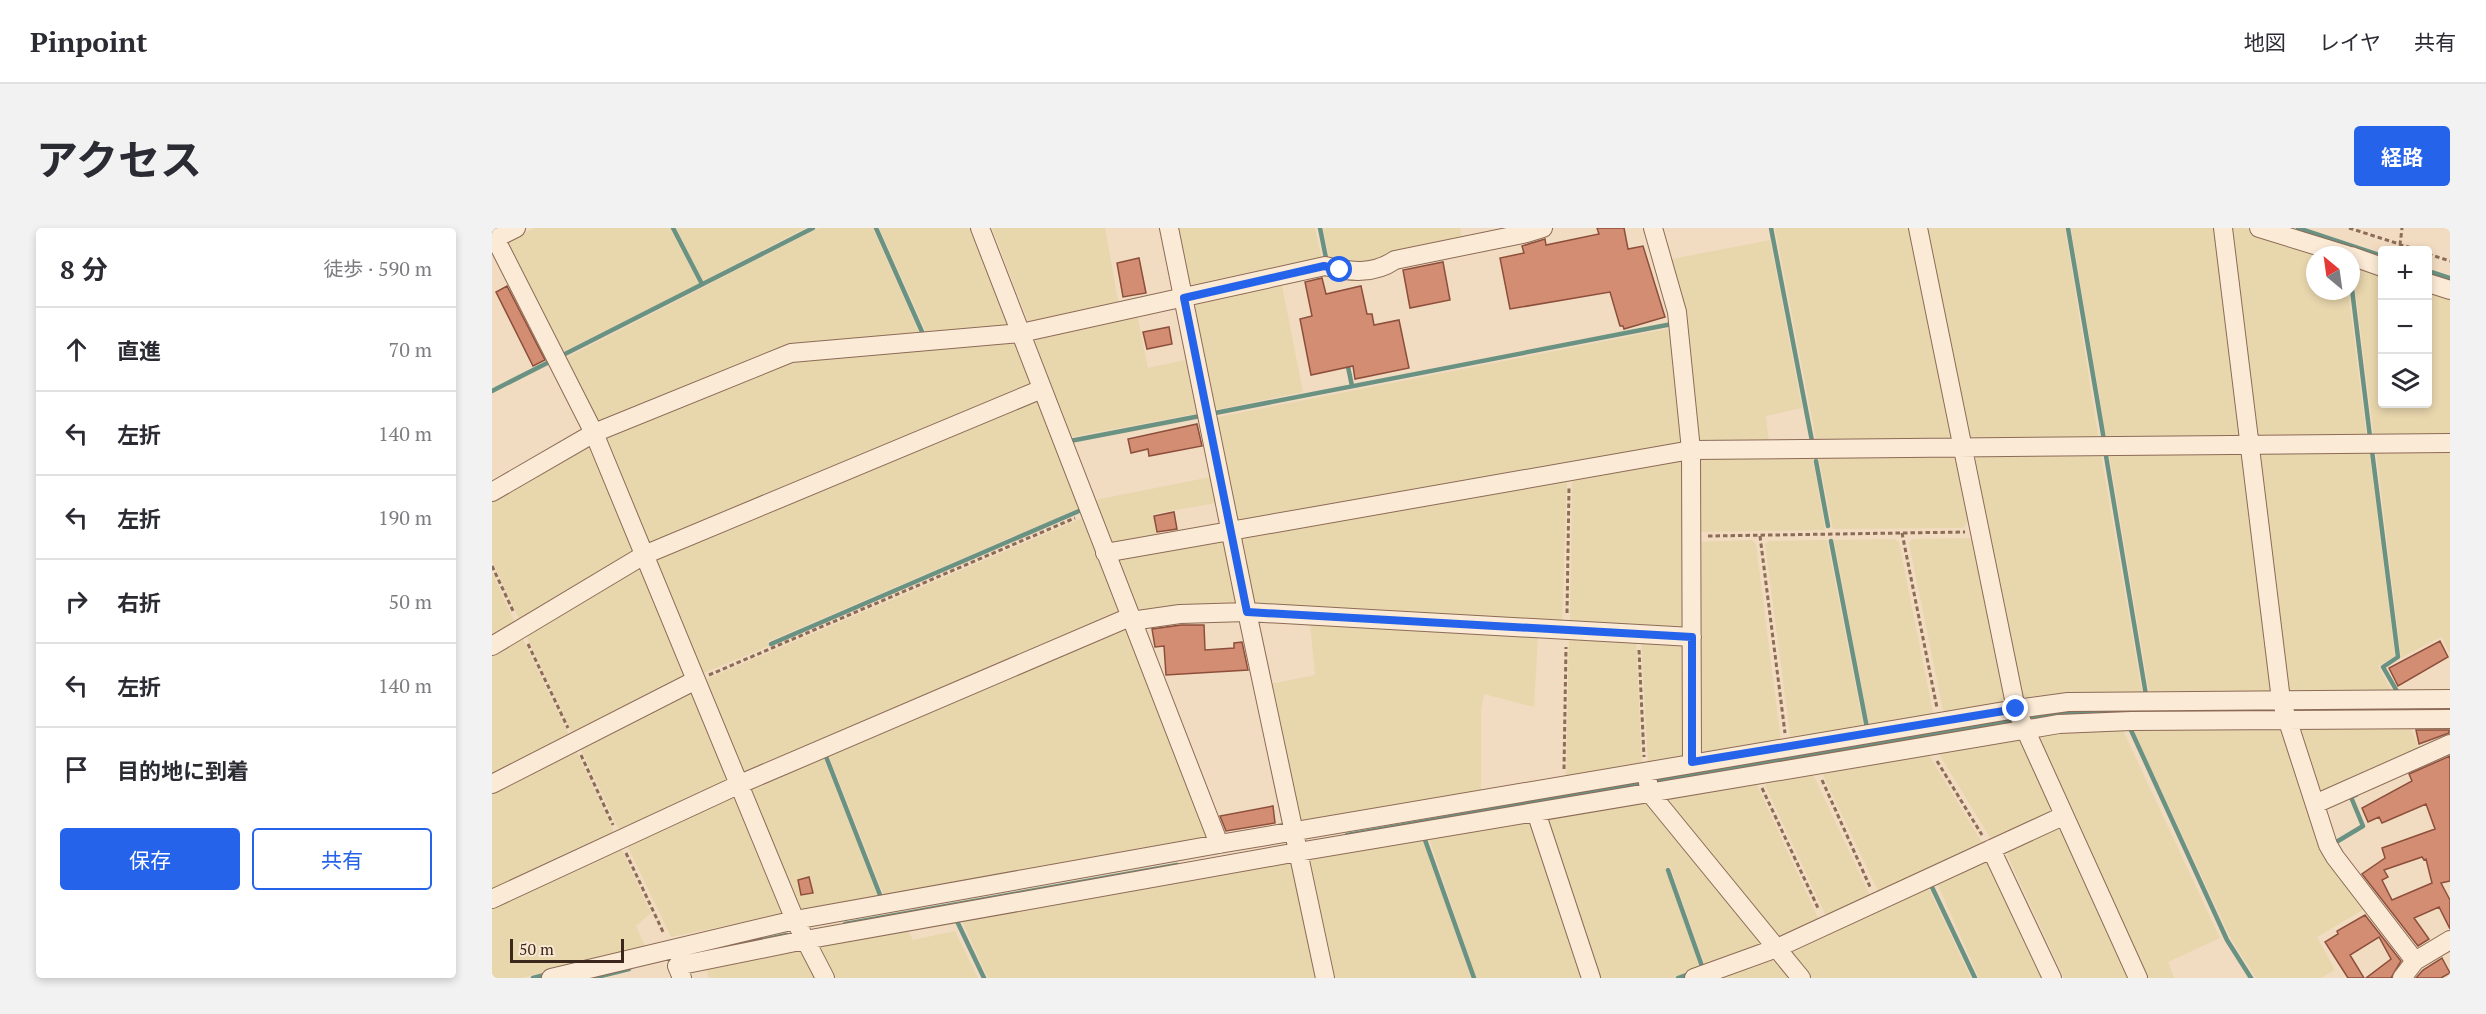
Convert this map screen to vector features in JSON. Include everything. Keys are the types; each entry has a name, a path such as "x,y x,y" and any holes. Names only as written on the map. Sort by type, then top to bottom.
{"street":[{"path":"516,228 494,239 594,433 800,931 825,978"},
{"path":"980,228 1219,844"},
{"path":"1169,228 1247,612 1325,978"},
{"path":"492,492 594,433 791,353 1021,333 1324,266 1350,272 1384,267 1395,260 1543,228"},
{"path":"1653,228 1677,312 1691,450 1692,762"},
{"path":"1918,228 2020,720 2138,978"},
{"path":"2223,228 2248,445 2284,711 2335,857 2415,961"},
{"path":"2259,228 2317,246"},
{"path":"2360,260 2378,266"},
{"path":"2432,285 2450,290"},
{"path":"492,646 644,555 1042,389"},
{"path":"1105,553 1691,450 2450,444"},
{"path":"492,899 740,784 1130,619 1180,614 1247,612 1692,637"},
{"path":"492,784 696,680"},
{"path":"2284,711 2450,699"},
{"path":"551,978 1647,779 1756,775 1928,746 2020,720 2068,702 2450,719"},
{"path":"682,978 676,966 800,931 1219,844 1296,841 1536,812 1647,779 1692,762 1940,721 2020,720"},
{"path":"2315,804 2450,744"},
{"path":"1647,779 1801,978"},
{"path":"1536,812 1591,978"},
{"path":"1694,978 1777,948 2063,816"},
{"path":"1991,849 2052,978"},
{"path":"2402,978 2415,961 2450,940"}],"path":[{"path":"2349,228 2404,246"},
{"path":"2400,245 2402,228"},
{"path":"2432,256 2450,261"},
{"path":"696,680 1089,512"},
{"path":"1691,537 1980,532"},
{"path":"1902,533 1940,721"},
{"path":"1760,536 1786,747"},
{"path":"1639,634 1647,779"},
{"path":"1928,746 1991,849"},
{"path":"1815,765 1877,902"},
{"path":"1756,775 1826,926"}],"shaded area":[{"path":"534,228 670,228 699,284 560,353 506,242"},
{"path":"676,228 805,228 703,281"},
{"path":"819,228 873,228 921,337 791,348 605,424 594,422 562,360"},
{"path":"879,228 975,228 1012,325 928,336"},
{"path":"992,228 1105,228 1119,306 1030,327"},
{"path":"1176,228 1315,228 1322,260 1197,289 1188,284"},
{"path":"1323,228 1460,228 1463,241 1349,268 1330,261"},
{"path":"1775,228 1911,228 1953,434 1948,442 1817,444"},
{"path":"1922,228 2065,228 2099,441 1974,442 1964,434"},
{"path":"2071,228 2214,228 2241,433 2236,440 2107,441"},
{"path":"2231,228 2245,228 2306,247 2306,300 2349,300 2367,440 2256,440"},
{"path":"1770,240 1802,408 1766,416 1769,443 1698,445 1667,260"},
{"path":"2360,265 2378,272 2378,408 2432,408 2432,289 2450,295 2450,439 2374,439 2357,300 2360,300"},
{"path":"1282,285 1303,392 1215,410 1193,308 1200,301"},
{"path":"1137,314 1148,368 1189,359 1200,413 1071,437 1035,342 1042,334"},
{"path":"1672,328 1684,442 1678,447 1235,521 1213,418"},
{"path":"1018,342 1035,386 651,549 604,434 792,355"},
{"path":"1034,397 1040,401 1080,508 767,642 769,646 699,675 652,554"},
{"path":"589,440 639,551 522,625 492,561 492,496"},
{"path":"2450,448 2450,654 2441,637 2401,658 2376,450"},
{"path":"2369,450 2395,656 2378,666 2392,691 2286,691 2254,455 2260,451"},
{"path":"2239,452 2244,455 2271,692 2149,691 2109,453"},
{"path":"1812,454 1825,530 1696,532 1698,456"},
{"path":"1978,454 2101,454 2142,692 2071,692 2018,698 1971,462"},
{"path":"1818,455 1951,455 1958,461 1969,520 1963,528 1833,529"},
{"path":"1683,460 1686,631 1570,627 1572,476"},
{"path":"1211,477 1216,503 1153,514 1157,541 1114,548 1095,500"},
{"path":"1567,477 1562,626 1253,604 1239,536"},
{"path":"1085,517 1122,612 745,778 704,684 707,679"},
{"path":"1224,534 1239,607 1138,614 1115,554"},
{"path":"1969,538 1974,543 2005,697 2003,702 1946,713 1943,710 1909,543 1912,539"},
{"path":"1895,539 1899,542 1933,712 1931,715 1869,725 1834,540"},
{"path":"1752,540 1756,544 1781,742 1702,755 1696,750 1695,542"},
{"path":"1827,540 1864,729 1791,741 1765,544 1769,541"},
{"path":"639,561 691,677 574,737 524,631"},
{"path":"492,572 517,628 492,643"},
{"path":"1310,623 1538,635 1534,707 1484,694 1481,711 1481,795 1300,825 1270,684 1315,675"},
{"path":"1129,627 1210,841 885,898 827,751"},
{"path":"520,633 571,739 492,778 492,650"},
{"path":"1569,636 1636,638 1642,767 1566,780"},
{"path":"1641,638 1687,640 1690,755 1648,766"},
{"path":"692,686 732,780 620,832 579,745"},
{"path":"2409,724 2420,751 2324,794 2315,791 2296,732 2302,725"},
{"path":"2131,725 2282,728 2366,908 2317,937 2335,970 2321,978 2256,978 2231,939"},
{"path":"2121,726 2220,938 2168,962 2174,978 2144,978 2035,735"},
{"path":"2012,737 2022,742 2051,806 2049,818 1999,842 1991,839 1939,754 1942,750"},
{"path":"576,750 615,834 492,893 492,789"},
{"path":"1920,751 1929,755 1983,844 1884,894 1878,891 1823,775 1827,769"},
{"path":"822,754 879,899 801,913 747,790"},
{"path":"1808,771 1814,776 1869,894 1867,902 1832,917 1825,914 1765,785 1770,778"},
{"path":"1748,781 1757,785 1819,920 1784,939 1773,938 1662,797"},
{"path":"734,792 785,908 782,914 671,937 627,845"},
{"path":"1642,800 1651,802 1767,943 1705,966 1670,866 1665,868 1700,968 1672,978 1595,978 1545,816"},
{"path":"1530,819 1586,978 1476,978 1429,838"},
{"path":"2052,828 2061,831 2129,978 2064,978 2007,855 2011,847"},
{"path":"1423,840 1471,978 1331,978 1305,861"},
{"path":"621,848 651,913 636,926 645,946 522,978 492,978 492,905"},
{"path":"1983,860 1991,863 2045,978 1979,978 1936,881"},
{"path":"1291,862 1317,978 988,978 961,919"},
{"path":"1927,885 1971,978 1806,978 1788,954 1790,947"},
{"path":"907,929 913,940 955,931 978,978 829,978 816,945"},
{"path":"803,949 819,978 709,978 706,968"},
{"path":"1771,956 1794,978 1715,978"}],"building":[{"path":"1597,228 1624,228 1628,249 1643,246 1665,317 1624,329 1620,326 1610,292 1510,309 1500,258 1524,253 1522,246 1545,239 1546,245 1599,234"},
{"path":"1139,258 1146,293 1123,297 1117,263"},
{"path":"1443,262 1450,300 1410,308 1403,270"},
{"path":"1322,278 1326,294 1361,286 1367,314 1372,314 1374,325 1399,320 1409,368 1355,379 1353,366 1311,375 1300,319 1312,316 1305,282"},
{"path":"507,286 545,360 533,366 496,292"},
{"path":"1169,327 1172,344 1147,349 1143,332"},
{"path":"1197,424 1202,446 1149,456 1148,449 1131,453 1128,439"},
{"path":"1174,512 1177,529 1157,532 1154,516"},
{"path":"1204,625 1205,650 1234,648 1234,643 1242,642 1248,670 1166,675 1164,646 1155,647 1152,629"},
{"path":"2440,641 2448,657 2398,686 2389,668"},
{"path":"2416,730 2449,730 2449,733 2419,744"},
{"path":"2450,756 2450,881 2441,883 2450,900 2450,929 2439,907 2414,918 2429,939 2418,946 2362,874 2385,858 2382,848 2435,829 2426,804 2382,823 2379,817 2368,822 2362,808 2412,781 2409,774","holes":["2422,857 2426,859 2432,883 2392,900 2382,880 2388,877 2384,870"]},
{"path":"1273,806 1275,823 1226,831 1220,816"},
{"path":"809,877 813,893 801,895 798,880"},
{"path":"2365,915 2401,961 2391,978 2366,978 2391,959 2379,937 2350,955 2364,978 2348,978 2325,942 2338,934 2337,931"},
{"path":"2442,958 2450,973 2441,978 2416,978 2423,970"}],"waterway":[{"path":"673,228 702,284"},
{"path":"561,356 813,228"},
{"path":"876,228 923,334"},
{"path":"1320,228 1326,258"},
{"path":"1771,228 1812,441"},
{"path":"2068,228 2104,440"},
{"path":"2298,228 2378,255"},
{"path":"2432,272 2450,278"},
{"path":"2353,300 2370,437"},
{"path":"1215,413 1672,324"},
{"path":"492,391 551,361"},
{"path":"1347,362 1352,386"},
{"path":"1070,441 1200,416"},
{"path":"2372,451 2398,657 2383,667 2398,693"},
{"path":"2106,456 2146,695"},
{"path":"1816,461 1828,526"},
{"path":"771,644 1079,511"},
{"path":"1831,541 1867,728 1870,727"},
{"path":"2354,711 2450,710"},
{"path":"2024,718 2056,713 2118,713"},
{"path":"1652,781 2016,720"},
{"path":"2130,728 2227,940 2251,978"},
{"path":"825,754 882,900"},
{"path":"1347,835 1644,783"},
{"path":"2333,844 2363,826 2351,797 2356,795"},
{"path":"1424,837 1474,978"},
{"path":"845,924 1177,865"},
{"path":"1668,870 1703,969"},
{"path":"1931,885 1975,978"},
{"path":"956,919 984,978"},
{"path":"707,951 787,935"},
{"path":"593,978 629,969"},
{"path":"533,978 548,974"},
{"path":"1678,978 1689,974"}],"route":[{"path":"1340,270 1324,266 1184,298 1247,612 1692,637 1692,762 2016,709"}]}
